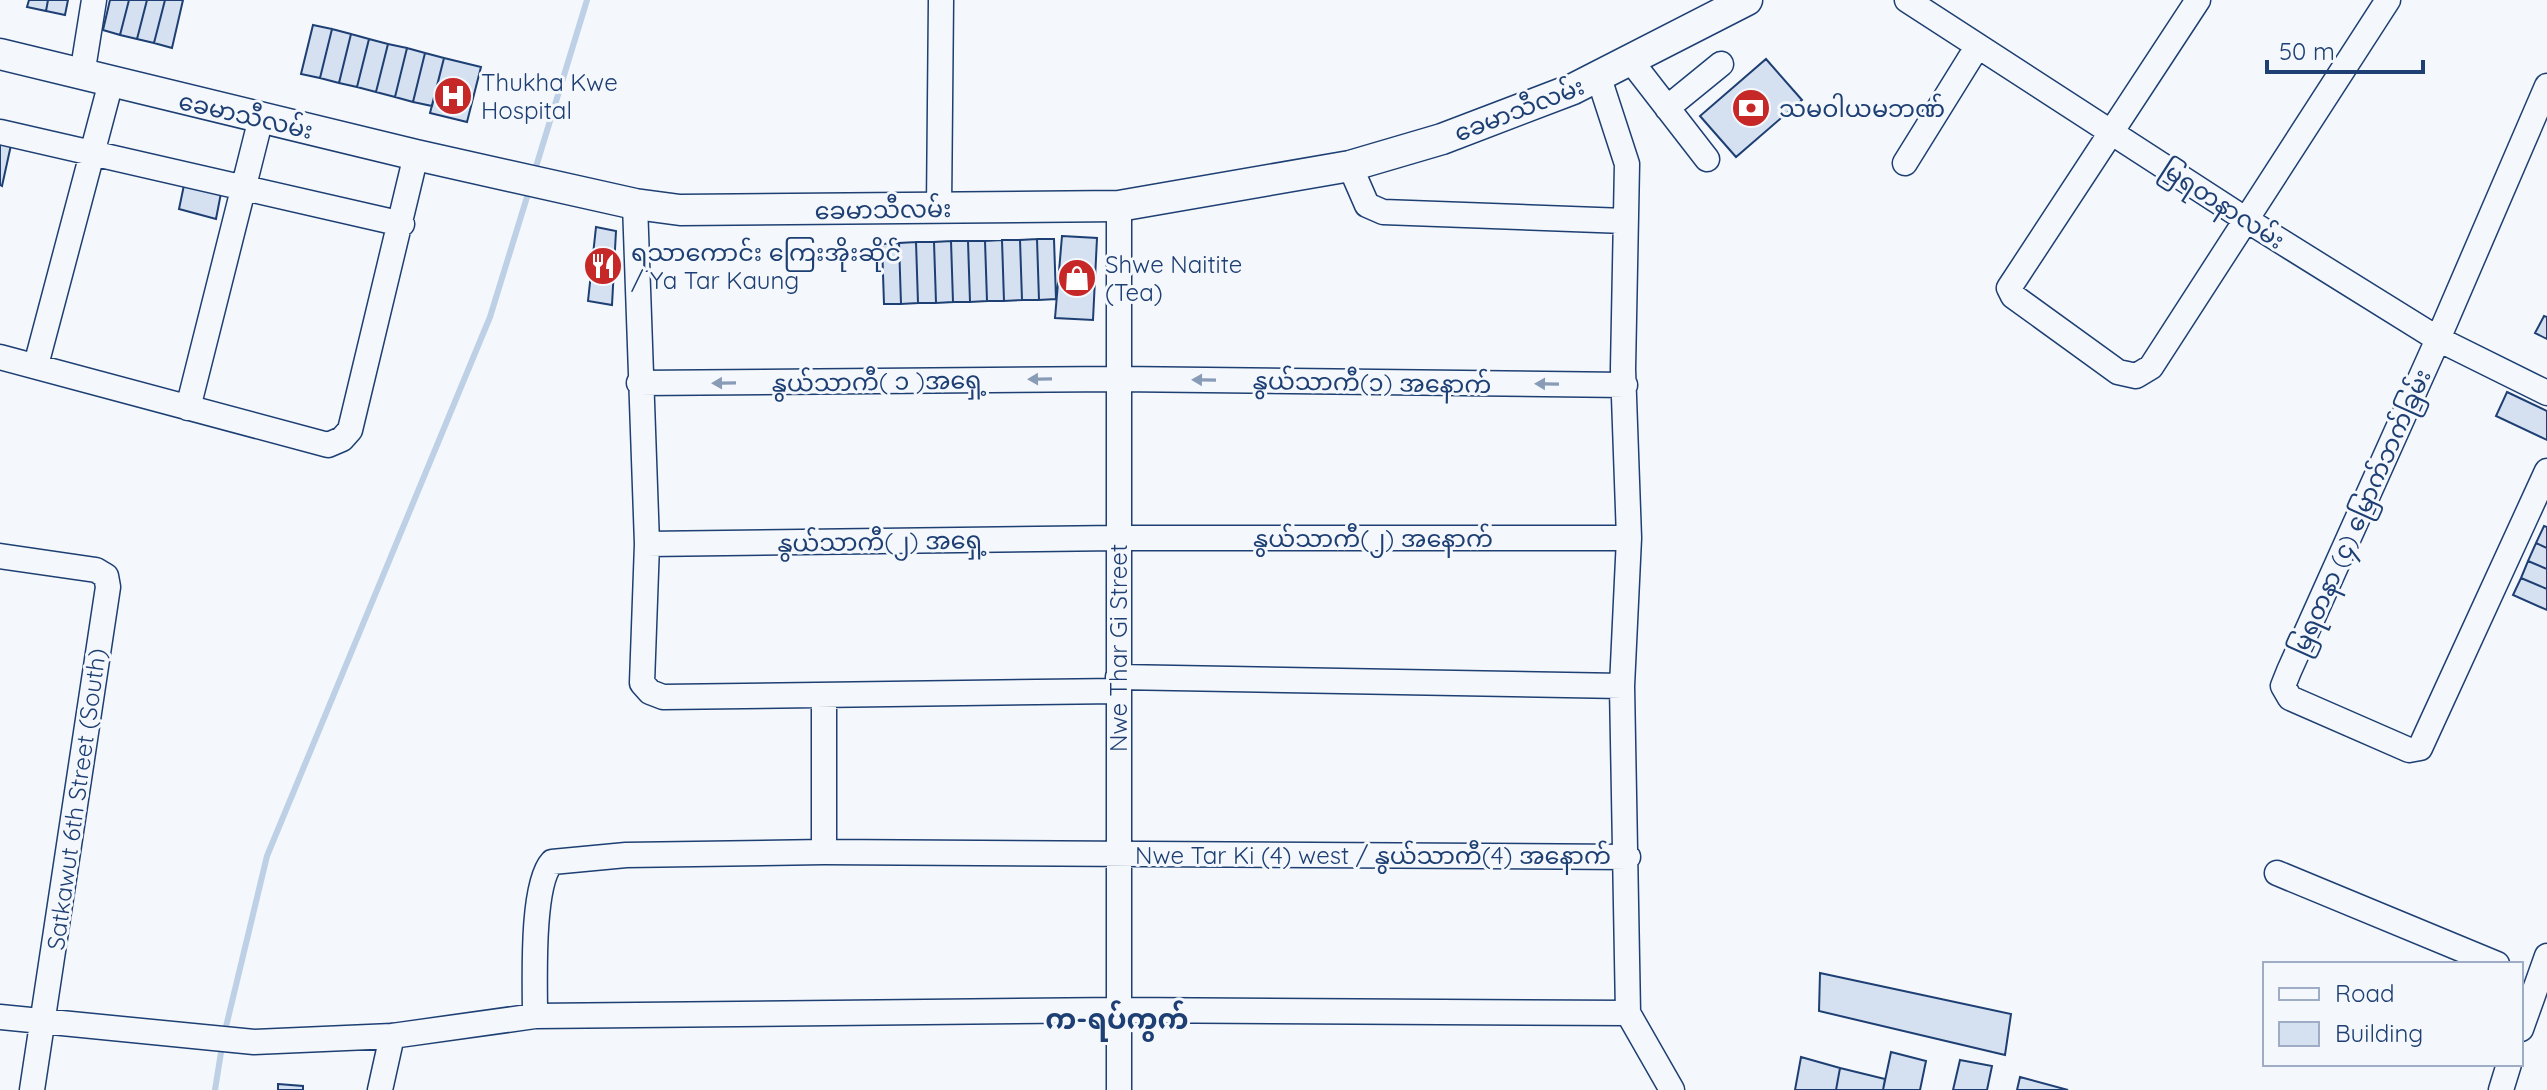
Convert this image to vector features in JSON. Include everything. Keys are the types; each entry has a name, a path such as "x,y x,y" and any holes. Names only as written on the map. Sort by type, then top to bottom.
{"main road":[{"name":"ခေမာသီလမ်း","path":"0,54 416,155 635,204 680,210 1119,206 1350,166 1442,139 1599,78 1747,0"}],"street":[{"path":"36,365 93,155 96,78 94,0"},
{"path":"939,208 941,0"},
{"name":"မြရတနာလမ်း","path":"1907,0 2245,219 2438,339 2547,393"},
{"path":"2198,0 2009,288 2013,296 2118,372 2136,376 2151,367 2388,0"},
{"path":"1905,163 1977,47"},
{"path":"1631,61 1707,159"},
{"path":"1667,108 1721,64"},
{"path":"1599,78 1626,176 1625,385 1629,538 1622,686 1628,857 1628,1013 1672,1090"},
{"name":"မြရတနာ (၄) မြောက်ဘက်ခြမ်း","path":"2547,86 2283,686 2290,698 2409,750 2420,748 2547,471"},
{"path":"188,408 261,118"},
{"path":"0,132 402,224"},
{"path":"0,357 328,445 342,439 350,430 402,224 416,155"},
{"path":"1350,166 1367,205 1383,212 1625,221"},
{"path":"635,204 647,544 642,683 650,692 663,697 824,696 1118,684 1622,686"},
{"name":"Nwe Thar Gi Street","path":"1119,206 1119,1090"},
{"name":"နွယ်သာကီ( ၁ )အရှေ့","path":"639,383 1118,379"},
{"name":"နွယ်သာကီ(၁) အနောက်","path":"1118,379 1625,385"},
{"name":"နွယ်သာကီ(၂) အနောက်","path":"1118,538 1629,538"},
{"name":"နွယ်သာကီ(၂) အရှေ့","path":"647,544 1118,538"},
{"name":"Satkawut 6th Street (South)","path":"0,556 96,570 106,576 108,587 32,1090"},
{"path":"824,696 824,852"},
{"name":"Nwe Tar Ki (4) west / နွယ်သာကီ(4) အနောက်","path":"535,1016 535,947 543,874 552,862 626,855 824,852 1628,857"},
{"path":"2277,873 2492,962"},
{"path":"2523,1016 2529,977 2547,956"},
{"path":"0,1017 254,1042 392,1036 535,1016 1119,1010 1628,1013"},
{"path":"380,1090 392,1036"},
{"path":"2501,1090 2508,1066"}],"building":[{"path":"29,0 48,0 46,11 27,7"},
{"path":"48,0 68,0 65,15 46,11"},
{"path":"110,0 129,0 120,35 103,30"},
{"path":"129,0 147,0 137,39 120,35"},
{"path":"147,0 165,0 154,43 137,39"},
{"path":"165,0 183,0 172,48 154,43"},
{"path":"313,25 332,29 320,78 301,74"},
{"path":"332,29 351,34 339,83 320,78"},
{"path":"351,34 369,39 357,87 339,83"},
{"path":"369,39 388,44 376,92 357,87"},
{"path":"388,44 407,48 395,97 376,92"},
{"path":"407,48 425,53 413,102 395,97"},
{"path":"425,53 444,58 432,106 413,102"},
{"path":"444,58 481,67 467,122 430,113"},
{"name":"သမဝါယမဘဏ်","path":"1766,59 1802,100 1736,157 1700,116"},
{"path":"0,143 11,145 2,186 0,185"},
{"path":"184,185 221,193 216,219 179,209"},
{"name":"ရသာကောင်း ကြေးအိုးဆိုင် / Ya Tar Kaung","path":"596,227 616,231 612,305 588,301"},
{"name":"Shwe Naitite (Tea)","path":"1062,236 1097,238 1093,320 1055,318"},
{"path":"1037,239 1054,239 1056,299 1039,300"},
{"path":"1037,239 1039,300 1022,300 1020,240"},
{"path":"1002,240 1020,240 1022,300 1004,301"},
{"path":"1002,240 1004,301 987,301 985,241"},
{"path":"951,241 968,241 970,302 953,302"},
{"path":"951,241 953,302 936,303 934,242"},
{"path":"968,241 985,241 987,301 970,302"},
{"path":"916,242 934,242 936,303 918,303"},
{"path":"916,242 918,303 901,304 899,243"},
{"path":"899,243 901,304 884,304 882,244"},
{"path":"2544,316 2547,317 2547,339 2535,333"},
{"path":"2507,392 2547,411 2547,440 2496,416"},
{"path":"2544,526 2547,527 2547,548 2536,543"},
{"path":"2536,543 2547,548 2547,569 2528,561"},
{"path":"2528,561 2547,569 2547,589 2521,578"},
{"path":"2521,578 2547,589 2547,610 2513,595"},
{"path":"1820,973 2011,1014 2005,1055 1819,1011"},
{"path":"1891,1052 1926,1061 1920,1090 1883,1090"},
{"path":"1801,1057 1840,1068 1836,1090 1795,1090"},
{"path":"1960,1060 1992,1066 1987,1090 1953,1090"},
{"path":"1840,1068 1885,1079 1883,1090 1836,1090"},
{"path":"2020,1077 2068,1090 2017,1090"},
{"path":"278,1084 303,1086 303,1090 278,1090"}],"waterway":[{"path":"535,170 587,0"},
{"path":"224,1035 267,856 490,317 527,197"},
{"path":"215,1090 222,1046"}],"place":[{"name":"Thukha Kwe Hospital","path":"453,96"},
{"name":"သမဝါယမဘဏ်","path":"1751,108"},
{"name":"ရသာကောင်း ကြေးအိုးဆိုင် / Ya Tar Kaung","path":"603,266"},
{"name":"Shwe Naitite (Tea)","path":"1077,278"}],"district":[{"name":"က-ရပ်ကွက်","path":"1117,1018"}]}
